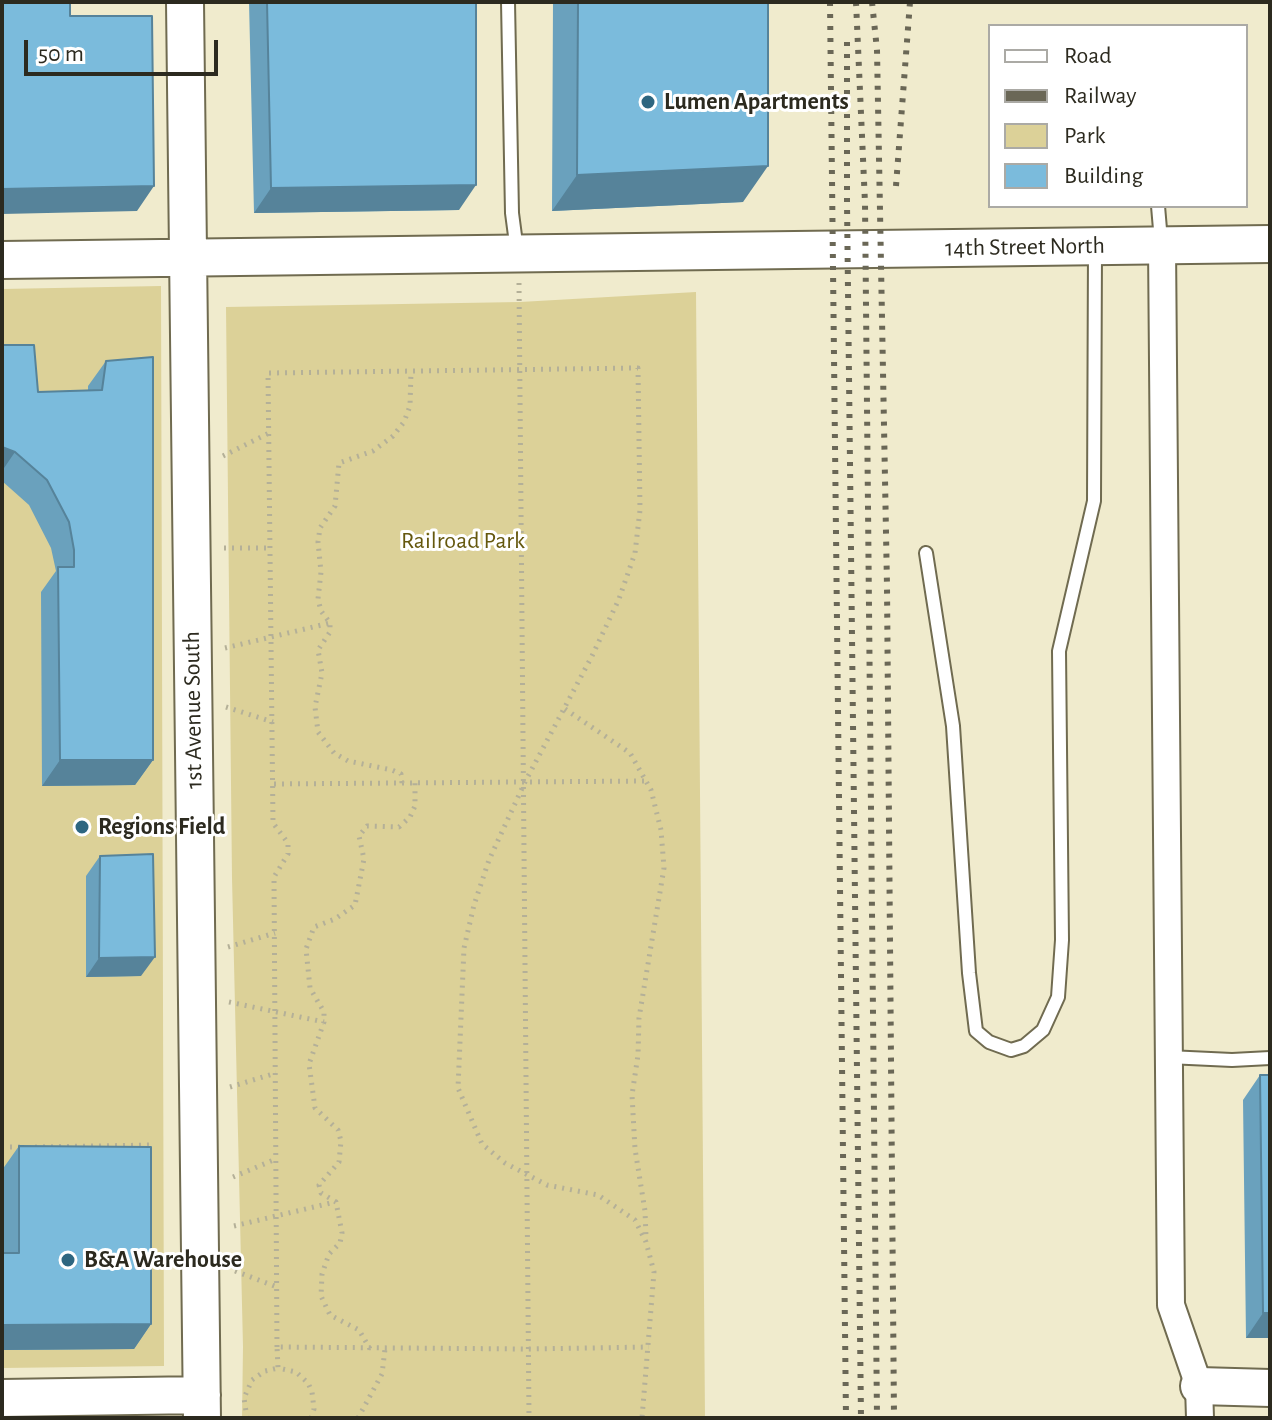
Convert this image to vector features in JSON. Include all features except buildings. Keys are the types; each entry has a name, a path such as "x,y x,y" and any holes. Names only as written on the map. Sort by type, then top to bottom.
{"street":[{"name":"1st Avenue South","path":"185,2 202,1407"},
{"name":"14th Street North","path":"2,260 1270,244"},
{"path":"1162,245 1171,1305 1200,1402 1270,1388"},
{"path":"2,1398 202,1407"}],"lane":[{"path":"508,2 512,213 517,254"},
{"path":"1158,208 1162,245"},
{"path":"926,553 953,726 969,973 976,1031 989,1042 1011,1050 1024,1046 1043,1030 1058,997 1062,940 1059,651 1094,501 1095,246"},
{"path":"1168,1057 1270,1058"}],"path":[{"path":"517,254 525,782 529,1418"},
{"path":"278,1368 274,877 288,854 288,843 273,823 268,373 638,368 640,510 635,553 619,599 525,782 489,860 474,905 464,948 458,1088 482,1144 505,1163 547,1185 598,1195 635,1220 646,1242 654,1272 642,1418"},
{"path":"402,783 401,774 392,770 348,761 334,753 318,732 315,707 322,673 318,650 330,632 330,623 321,611 318,599 321,572 318,542 320,528 335,506 339,463 373,451 393,436 404,422 410,406 411,371"},
{"path":"223,456 269,433"},
{"path":"224,548 271,548"},
{"path":"225,648 330,623"},
{"path":"226,707 273,722"},
{"path":"565,709 630,753 651,790 661,830 664,868 639,1018 632,1095 646,1242"},
{"path":"274,784 646,781"},
{"path":"370,1349 359,1330 330,1315 321,1296 322,1274 329,1254 340,1243 342,1233 336,1202 321,1193 319,1185 339,1162 341,1141 338,1130 315,1108 309,1064 324,1022 324,1012 310,988 306,949 314,927 335,919 355,905 364,859 359,836 367,826 399,827 410,817 415,806 415,783"},
{"path":"228,947 275,933"},
{"path":"229,1002 324,1022"},
{"path":"230,1087 276,1073"},
{"path":"2,1147 154,1145"},
{"path":"233,1177 276,1159"},
{"path":"234,1226 336,1202"},
{"path":"235,1271 277,1287"},
{"path":"277,1347 649,1347"},
{"path":"358,1418 382,1374 385,1349"},
{"path":"247,1418 244,1398 252,1380 265,1371 278,1368 296,1372 308,1383 313,1401 311,1418"}],"green space":[{"name":"Regions Field","path":"161,286 164,1366 2,1368 2,289"},
{"name":"Railroad Park","path":"696,292 705,1418 242,1418 226,307 520,302"}],"railway":[{"path":"830,2 846,1418"},
{"path":"856,2 865,203 877,1418"},
{"path":"872,2 877,50 887,586 894,1418"},
{"path":"896,186 910,2"},
{"path":"847,42 861,1418"}],"place":[{"name":"Lumen Apartments","path":"648,102"},
{"name":"Regions Field","path":"82,827"},
{"name":"B&A Warehouse","path":"68,1260"}]}
